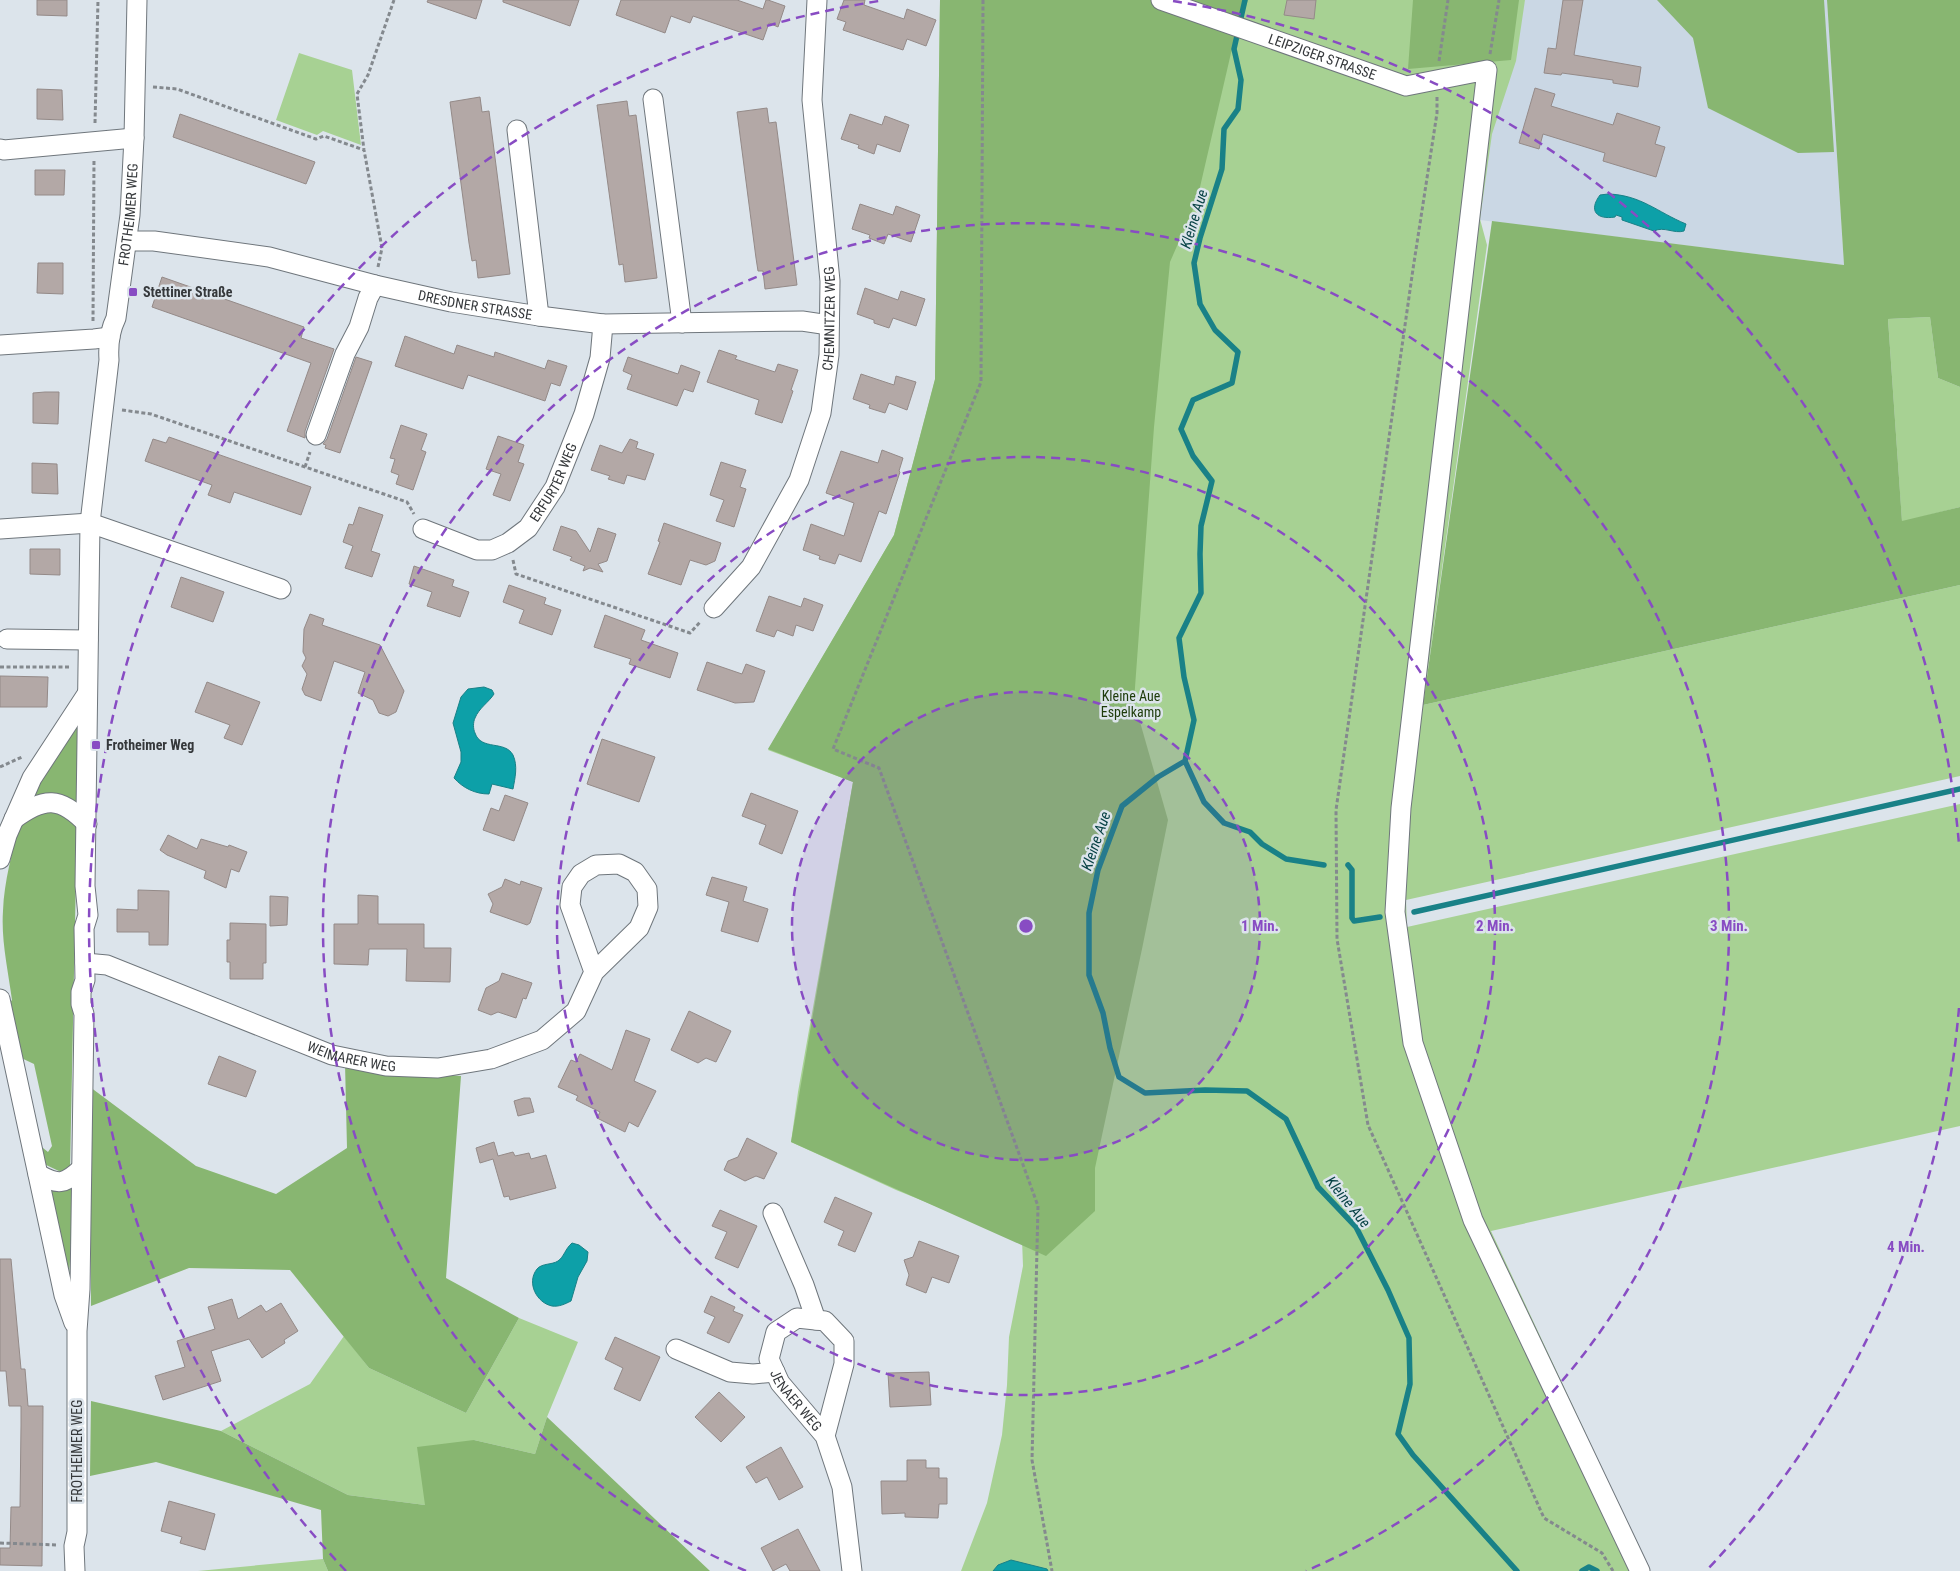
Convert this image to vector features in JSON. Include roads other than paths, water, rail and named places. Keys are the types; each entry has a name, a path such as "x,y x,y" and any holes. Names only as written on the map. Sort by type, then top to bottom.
{"street":[{"name":"FROTHEIMER WEG","path":"75,1571 74,1546 77,1532 77,1331 80,1289 84,1014 81,1004 81,992 85,980 84,928 88,915 86,824 90,523 103,408 101,338 116,318 130,215 137,0"},
{"name":"CHEMNITZER WEG","path":"714,608 751,567 799,480 821,413 829,355 830,281 812,100 817,0"},
{"name":"LEIPZIGER STRASSE","path":"1161,0 1406,86 1487,70 1401,808 1395,912 1414,1043 1473,1220 1640,1571"},
{"path":"653,99 682,323"},
{"path":"517,130 539,316"},
{"path":"0,149 134,138"},
{"name":"DRESDNER STRASSE","path":"127,240 270,257 374,285 451,302 603,324 802,322 829,325"},
{"path":"316,435 345,354 359,327 374,285"},
{"name":"ERFURTER WEG","path":"423,529 477,550 492,550 508,543 528,528 555,487 584,414 600,358 603,324"},
{"path":"0,345 101,338"},
{"path":"0,528 90,523 281,589"},
{"path":"7,639 88,640"},
{"path":"0,859 14,819 32,778 87,694"},
{"path":"14,819 41,803 56,803 67,805 86,824"},
{"name":"WEIMARER WEG","path":"85,963 107,964 332,1055 386,1066 438,1068 491,1059 542,1040 576,1011 594,972 639,928 648,908 647,889 635,872 619,864 596,865 581,874 572,887 570,905 594,972"},
{"name":"FROTHEIMER WEG","path":"0,999 64,1295 77,1331"},
{"path":"38,1174 58,1182 68,1181 81,1169"},
{"path":"773,1213 804,1285 816,1320"},
{"name":"JENAER WEG","path":"825,1436 844,1364 844,1341 825,1321 797,1318 776,1332 769,1359 780,1383 825,1436 842,1487 852,1571"},
{"path":"676,1349 730,1372 754,1374 774,1372"}],"water":[{"path":"1608,194 1630,197 1640,201 1686,224 1684,231 1676,232 1662,229 1654,231 1622,220 1622,217 1616,215 1609,218 1599,216 1595,210 1596,201 1600,195"},
{"path":"484,687 492,690 494,694 477,714 474,721 474,731 482,742 509,750 515,759 516,768 513,789 492,784 489,794 470,790 454,778 461,762 461,752 453,723 461,697 468,689"},
{"path":"572,1243 579,1245 588,1252 587,1261 578,1277 571,1301 552,1306 542,1301 535,1292 533,1286 534,1274 539,1267 560,1259"},
{"path":"1011,1560 1047,1569 1048,1571 993,1571 998,1565"}],"waterway":[{"name":"Kleine Aue","path":"1245,0 1234,49 1241,80 1238,109 1224,129 1222,169 1194,263 1200,304 1215,330 1238,352 1232,383 1193,400 1181,429 1193,456 1212,481 1201,526 1201,593 1179,638 1184,677 1194,720 1185,761 1158,777 1122,806 1098,870 1089,913 1089,975 1103,1013 1110,1048 1119,1077 1145,1093 1205,1090 1247,1091 1286,1119 1318,1187 1356,1227 1388,1290 1409,1338 1410,1384 1398,1434 1413,1455 1517,1571"},
{"path":"1185,761 1204,802 1224,823 1250,832 1262,844 1286,859 1324,865"},
{"path":"1414,912 1960,789"},
{"path":"1348,865 1352,870 1352,918 1354,921 1380,917"},
{"path":"1582,1571 1589,1567 1597,1571"}],"place":[{"name":"Stettiner Straße","path":"133,292"},
{"name":"Frotheimer Weg","path":"96,745"}],"park label":[{"name":"Kleine Aue Espelkamp","path":"1131,704"}]}
